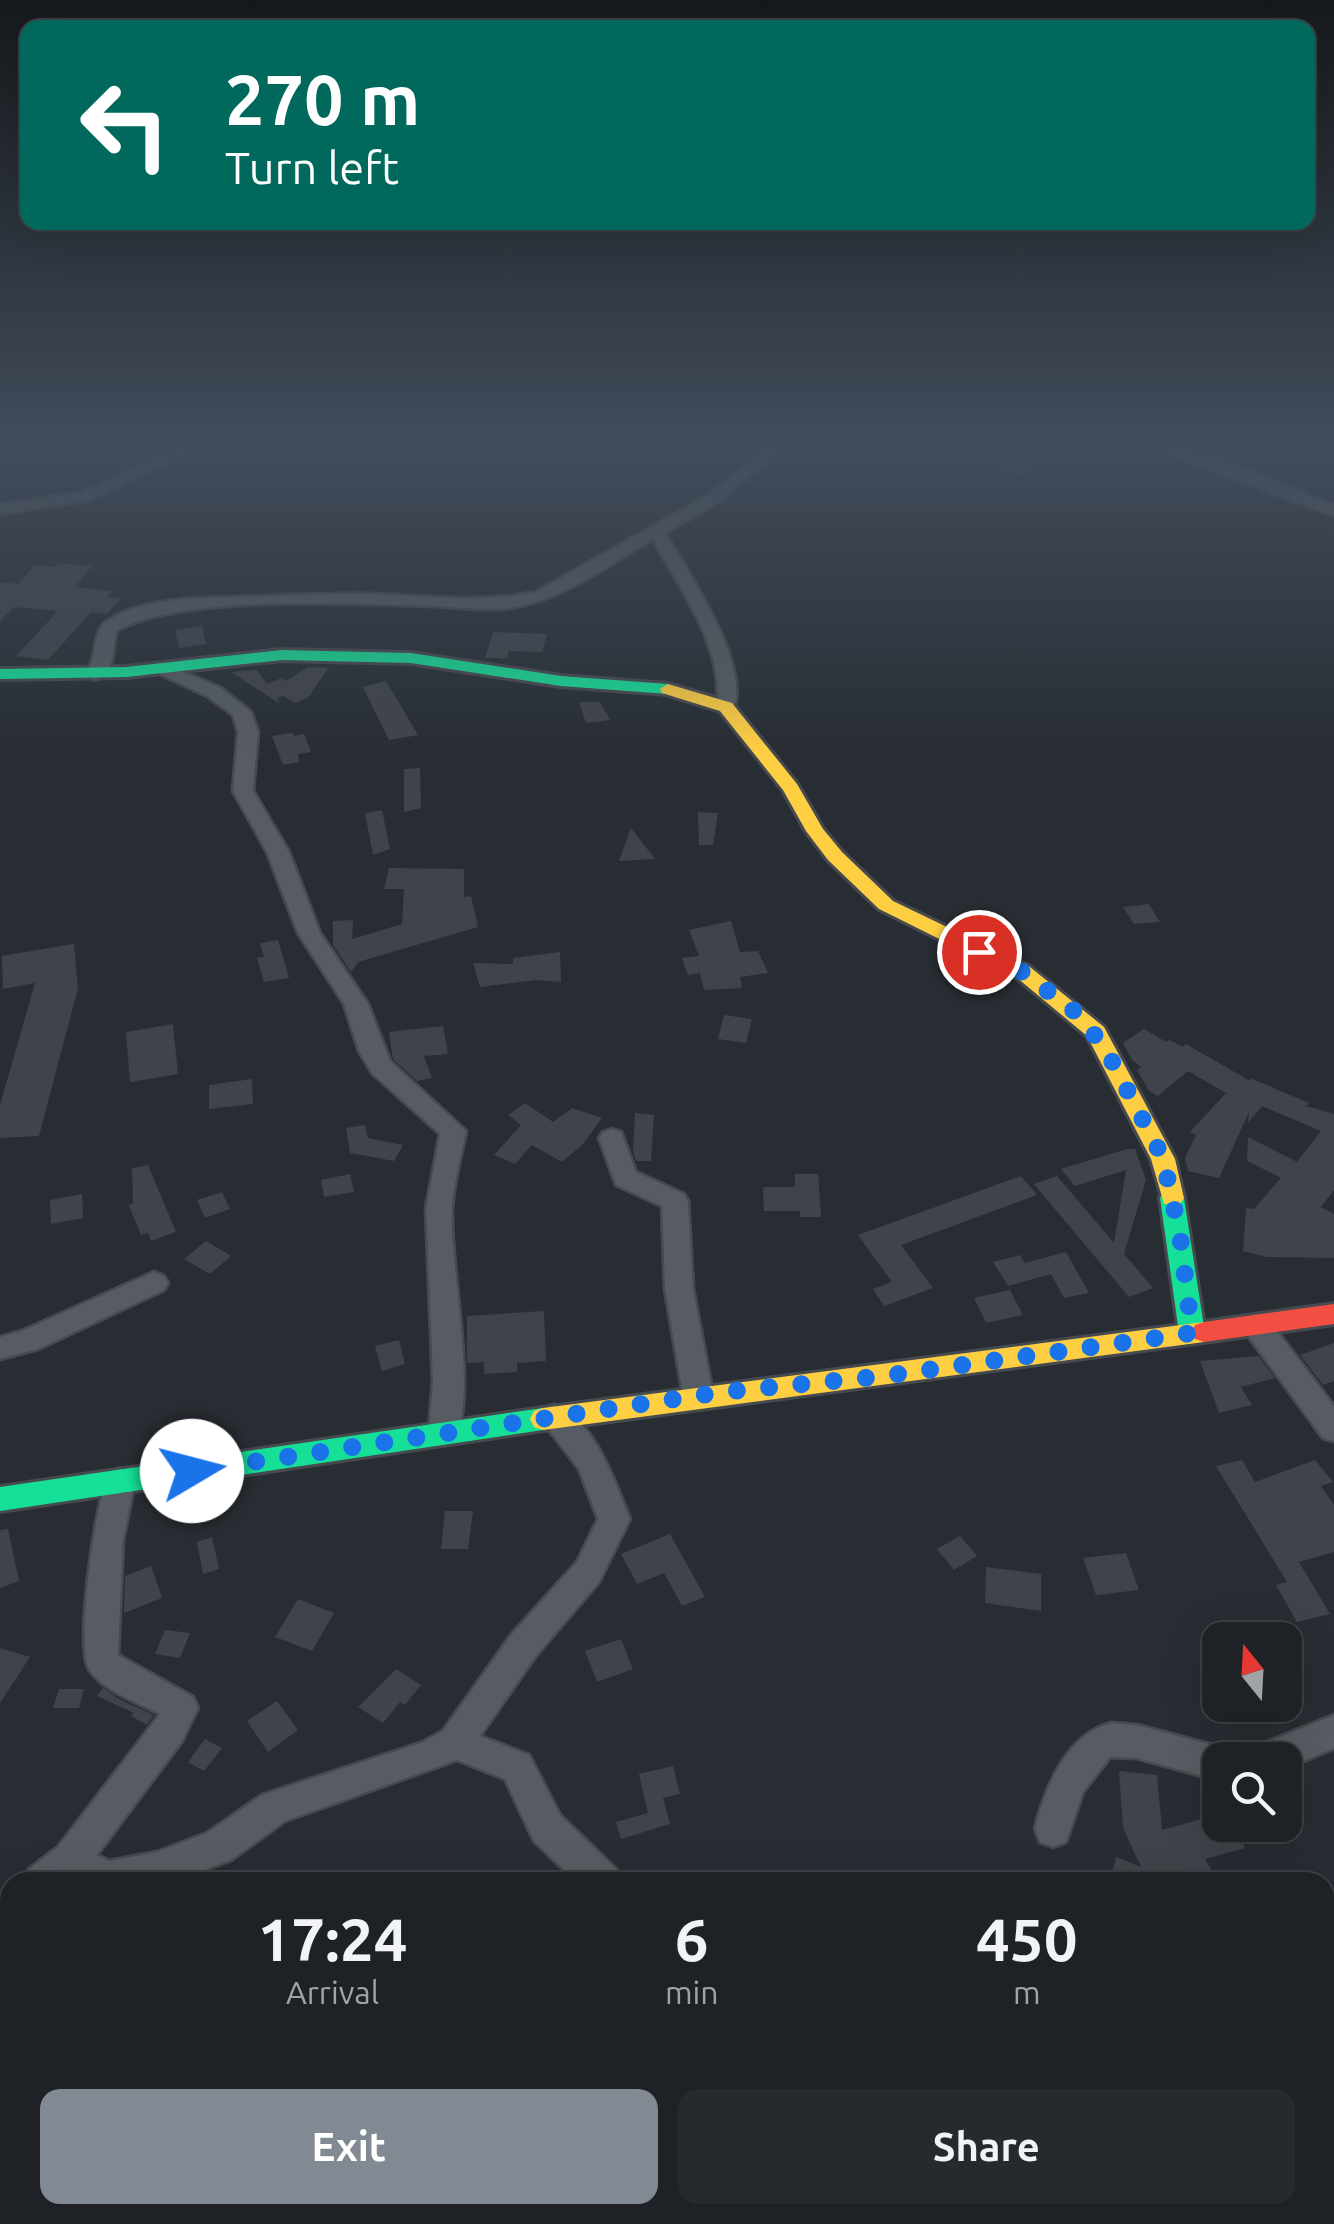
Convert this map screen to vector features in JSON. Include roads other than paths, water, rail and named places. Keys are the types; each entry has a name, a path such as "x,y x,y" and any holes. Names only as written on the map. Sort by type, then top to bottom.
{"street":[{"path":"94,674 105,661 105,634 110,626 136,614 199,603 526,600 567,584 628,547"},
{"path":"665,547 711,625 730,688 726,707"},
{"path":"0,674 94,674 282,655 411,658 560,682 660,686 726,707 791,788 815,831 835,856 886,905 1023,972 1096,1032 1163,1158 1180,1235 1192,1333"},
{"path":"162,668 214,692 242,712 248,732 243,791 278,852 309,933 356,1004 371,1051 382,1067 453,1131 438,1208 448,1381 444,1430"},
{"path":"612,1138 625,1178 675,1201 679,1289 698,1395"},
{"path":"0,1348 28,1340 154,1283"},
{"path":"0,1499 444,1430 698,1395 884,1376 1334,1314"},
{"path":"1256,1325 1334,1429"},
{"path":"146,1872 218,1847 275,1808 430,1756 454,1743 523,1646 588,1572 614,1519 592,1462 554,1417"},
{"path":"55,1872 70,1860 170,1729 181,1708 107,1667 101,1659 107,1540 120,1481"},
{"path":"1302,1744 1334,1731"},
{"path":"1053,1830 1058,1804 1072,1776 1100,1744 1111,1740 1129,1742 1202,1760"},
{"path":"454,1743 517,1768 547,1828 593,1872"},
{"path":"70,1860 92,1872"}]}
